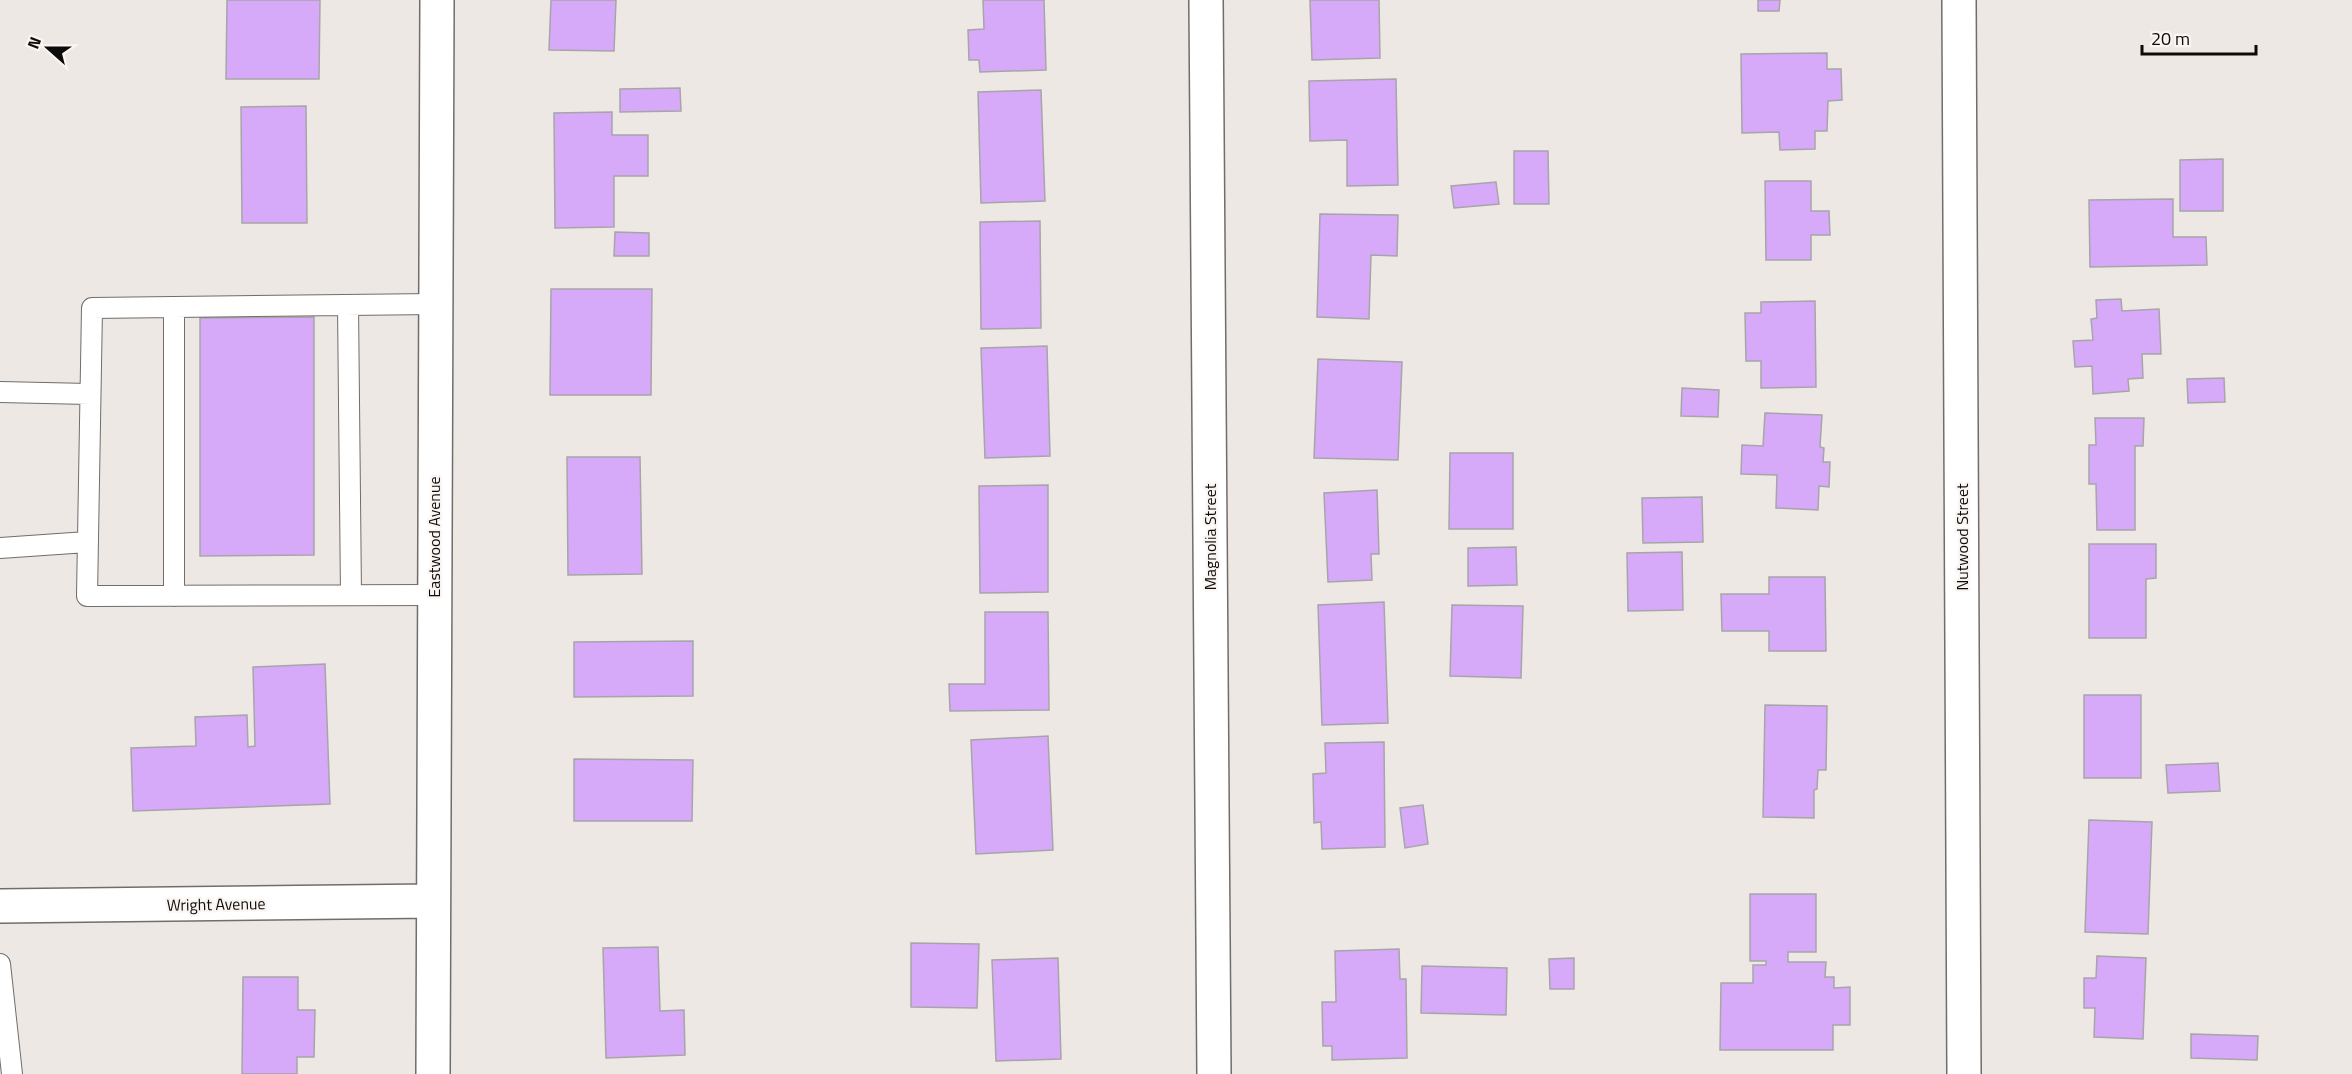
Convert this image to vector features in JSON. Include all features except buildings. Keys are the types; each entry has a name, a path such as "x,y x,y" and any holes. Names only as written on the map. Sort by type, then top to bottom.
{"street":[{"name":"Eastwood Avenue","path":"433,1074 437,0"},
{"name":"Magnolia Street","path":"1206,0 1214,1074"},
{"name":"Nutwood Street","path":"1959,0 1964,1074"},
{"name":"Wright Avenue","path":"0,906 432,901"}],"lane":[{"path":"434,595 87,596 87,542 92,308 435,304"},
{"path":"348,305 351,595"},
{"path":"174,307 174,596"},
{"path":"0,392 89,394"},
{"path":"0,548 87,542"},
{"path":"0,964 12,1074"}]}
